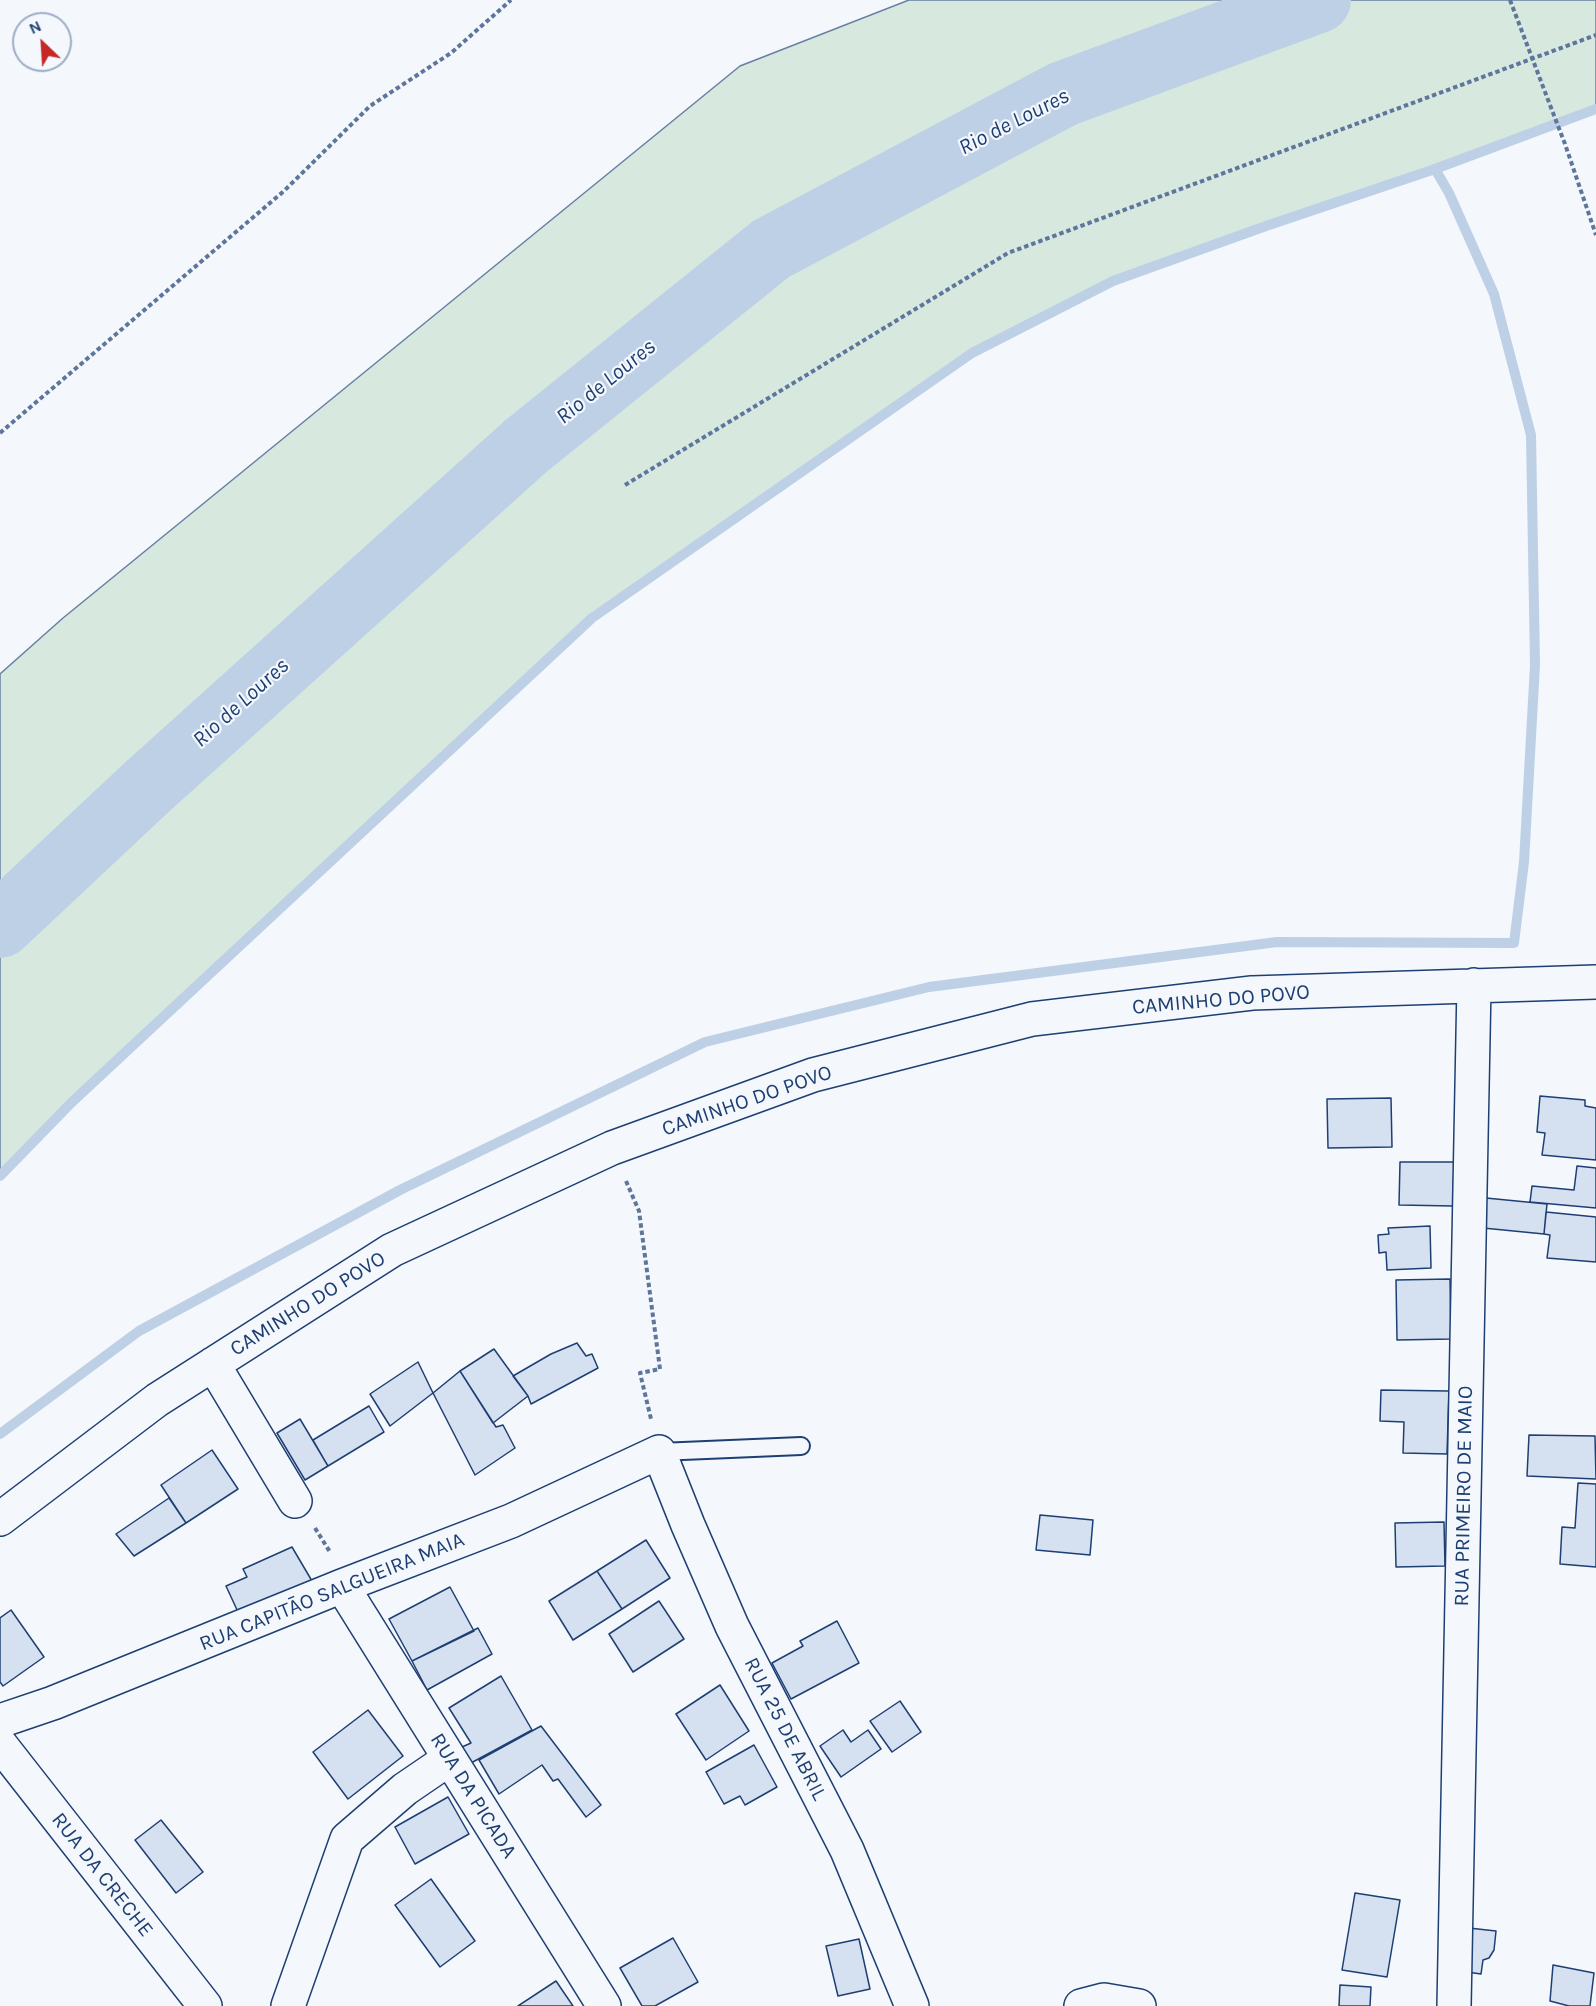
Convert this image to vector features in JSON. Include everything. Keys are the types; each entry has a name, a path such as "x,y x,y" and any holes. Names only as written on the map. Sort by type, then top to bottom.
{"street":[{"name":"CAMINHO DO POVO","path":"0,1519 157,1400 393,1250 612,1148 813,1075 1032,1019 1252,993 1596,982"},
{"name":"RUA PRIMEIRO DE MAIO","path":"1454,2006 1474,985"},
{"path":"213,1364 295,1501"},
{"name":"RUA CAPITĀO SALGUEIRA MAIA","path":"0,1721 53,1703 342,1586 511,1521 659,1452"},
{"name":"RUA 25 DE ABRIL","path":"659,1452 732,1626 847,1850 912,2006"},
{"name":"RUA DA PICADA","path":"342,1586 604,2006"},
{"name":"RUA DA CRECHE","path":"0,1744 205,2006"},
{"path":"288,2006 347,1839 405,1790 449,1759"},
{"path":"1081,2006 1104,2001 1139,2006"}],"lane":[{"path":"659,1452 801,1446"}],"path":[{"path":"0,433 284,191 370,106 451,53 511,0"},
{"path":"1510,0 1566,144 1596,235"},
{"path":"625,484 1008,253 1596,36"},
{"path":"612,1148 639,1210 660,1369 640,1373 659,1452"},
{"path":"295,1501 341,1571 342,1586"}],"shaded area":[{"path":"909,0 1596,0 1596,109 1435,169 1113,281 972,353 592,618 72,1102 0,1176 0,674 63,618 740,66"}],"building":[{"path":"1540,1096 1585,1100 1585,1106 1596,1108 1596,1160 1542,1155 1545,1133 1537,1132"},
{"path":"1391,1098 1392,1147 1328,1148 1327,1099"},
{"path":"1400,1162 1454,1162 1453,1206 1399,1205"},
{"path":"1577,1166 1596,1168 1596,1208 1530,1202 1532,1186 1574,1190"},
{"path":"1486,1198 1547,1204 1544,1234 1483,1228"},
{"path":"1546,1212 1596,1217 1596,1262 1547,1258 1550,1235 1544,1234"},
{"path":"1430,1226 1431,1268 1387,1270 1386,1252 1379,1253 1378,1235 1389,1234 1388,1228"},
{"path":"1450,1279 1451,1339 1397,1340 1396,1280"},
{"path":"577,1343 586,1356 592,1354 598,1368 531,1404 528,1396 513,1376 551,1354"},
{"path":"494,1349 528,1396 493,1423 460,1371"},
{"path":"418,1362 433,1393 390,1426 370,1394"},
{"path":"460,1371 496,1427 503,1425 515,1448 475,1475 433,1393"},
{"path":"1381,1390 1449,1391 1447,1454 1403,1453 1404,1422 1380,1421"},
{"path":"369,1406 384,1432 328,1466 313,1440"},
{"path":"300,1419 328,1466 305,1480 277,1433"},
{"path":"1529,1435 1595,1436 1596,1479 1527,1476"},
{"path":"212,1450 238,1489 186,1523 161,1485"},
{"path":"1578,1483 1596,1484 1596,1567 1560,1564 1562,1527 1575,1528"},
{"path":"169,1498 186,1523 134,1556 116,1534"},
{"path":"1040,1515 1093,1520 1090,1555 1036,1550"},
{"path":"1444,1522 1445,1566 1396,1567 1395,1523"},
{"path":"646,1540 670,1578 622,1609 597,1571"},
{"path":"292,1547 312,1581 238,1612 226,1586 247,1577 243,1569"},
{"path":"597,1571 622,1609 573,1640 549,1601"},
{"path":"450,1587 474,1631 412,1661 389,1619"},
{"path":"659,1601 684,1639 633,1672 609,1634"},
{"path":"11,1610 44,1657 3,1686 0,1682 0,1618"},
{"path":"837,1621 859,1663 791,1699 772,1663 803,1646 800,1641"},
{"path":"478,1628 492,1654 427,1690 412,1661"},
{"path":"501,1676 532,1730 471,1763 462,1747 471,1743 449,1708"},
{"path":"720,1685 749,1731 706,1760 676,1714"},
{"path":"900,1701 921,1732 892,1752 870,1721"},
{"path":"368,1710 403,1756 348,1799 313,1752"},
{"path":"541,1726 601,1805 586,1817 558,1779 553,1781 542,1765 499,1794 479,1760"},
{"path":"843,1730 851,1742 868,1730 881,1749 841,1777 820,1746"},
{"path":"754,1745 777,1787 745,1805 740,1796 724,1804 706,1772"},
{"path":"448,1797 469,1834 415,1864 395,1827"},
{"path":"161,1820 203,1872 176,1893 135,1840"},
{"path":"431,1879 475,1941 440,1967 395,1905"},
{"path":"1355,1893 1400,1900 1387,1977 1342,1970"},
{"path":"1469,1928 1496,1931 1494,1950 1489,1958 1483,1960 1481,1974 1467,1972"},
{"path":"673,1938 698,1982 655,2006 642,2006 620,1968"},
{"path":"859,1939 870,1989 838,1996 826,1946"},
{"path":"1553,1965 1594,1973 1590,2006 1569,2006 1550,2001"},
{"path":"556,1981 573,2006 518,2006"},
{"path":"1340,1985 1371,1987 1370,2006 1339,2006"}],"waterway":[{"name":"Rio de Loures","path":"0,925 146,788 526,446 771,249 1063,94 1318,0"},
{"path":"1435,169 1596,109"},
{"path":"0,1176 72,1102 592,618 972,353 1113,281 1435,169 1449,193 1494,294 1531,435 1535,665 1524,862 1514,943 1277,942 929,987 705,1042 400,1190 139,1331 0,1434"}]}
